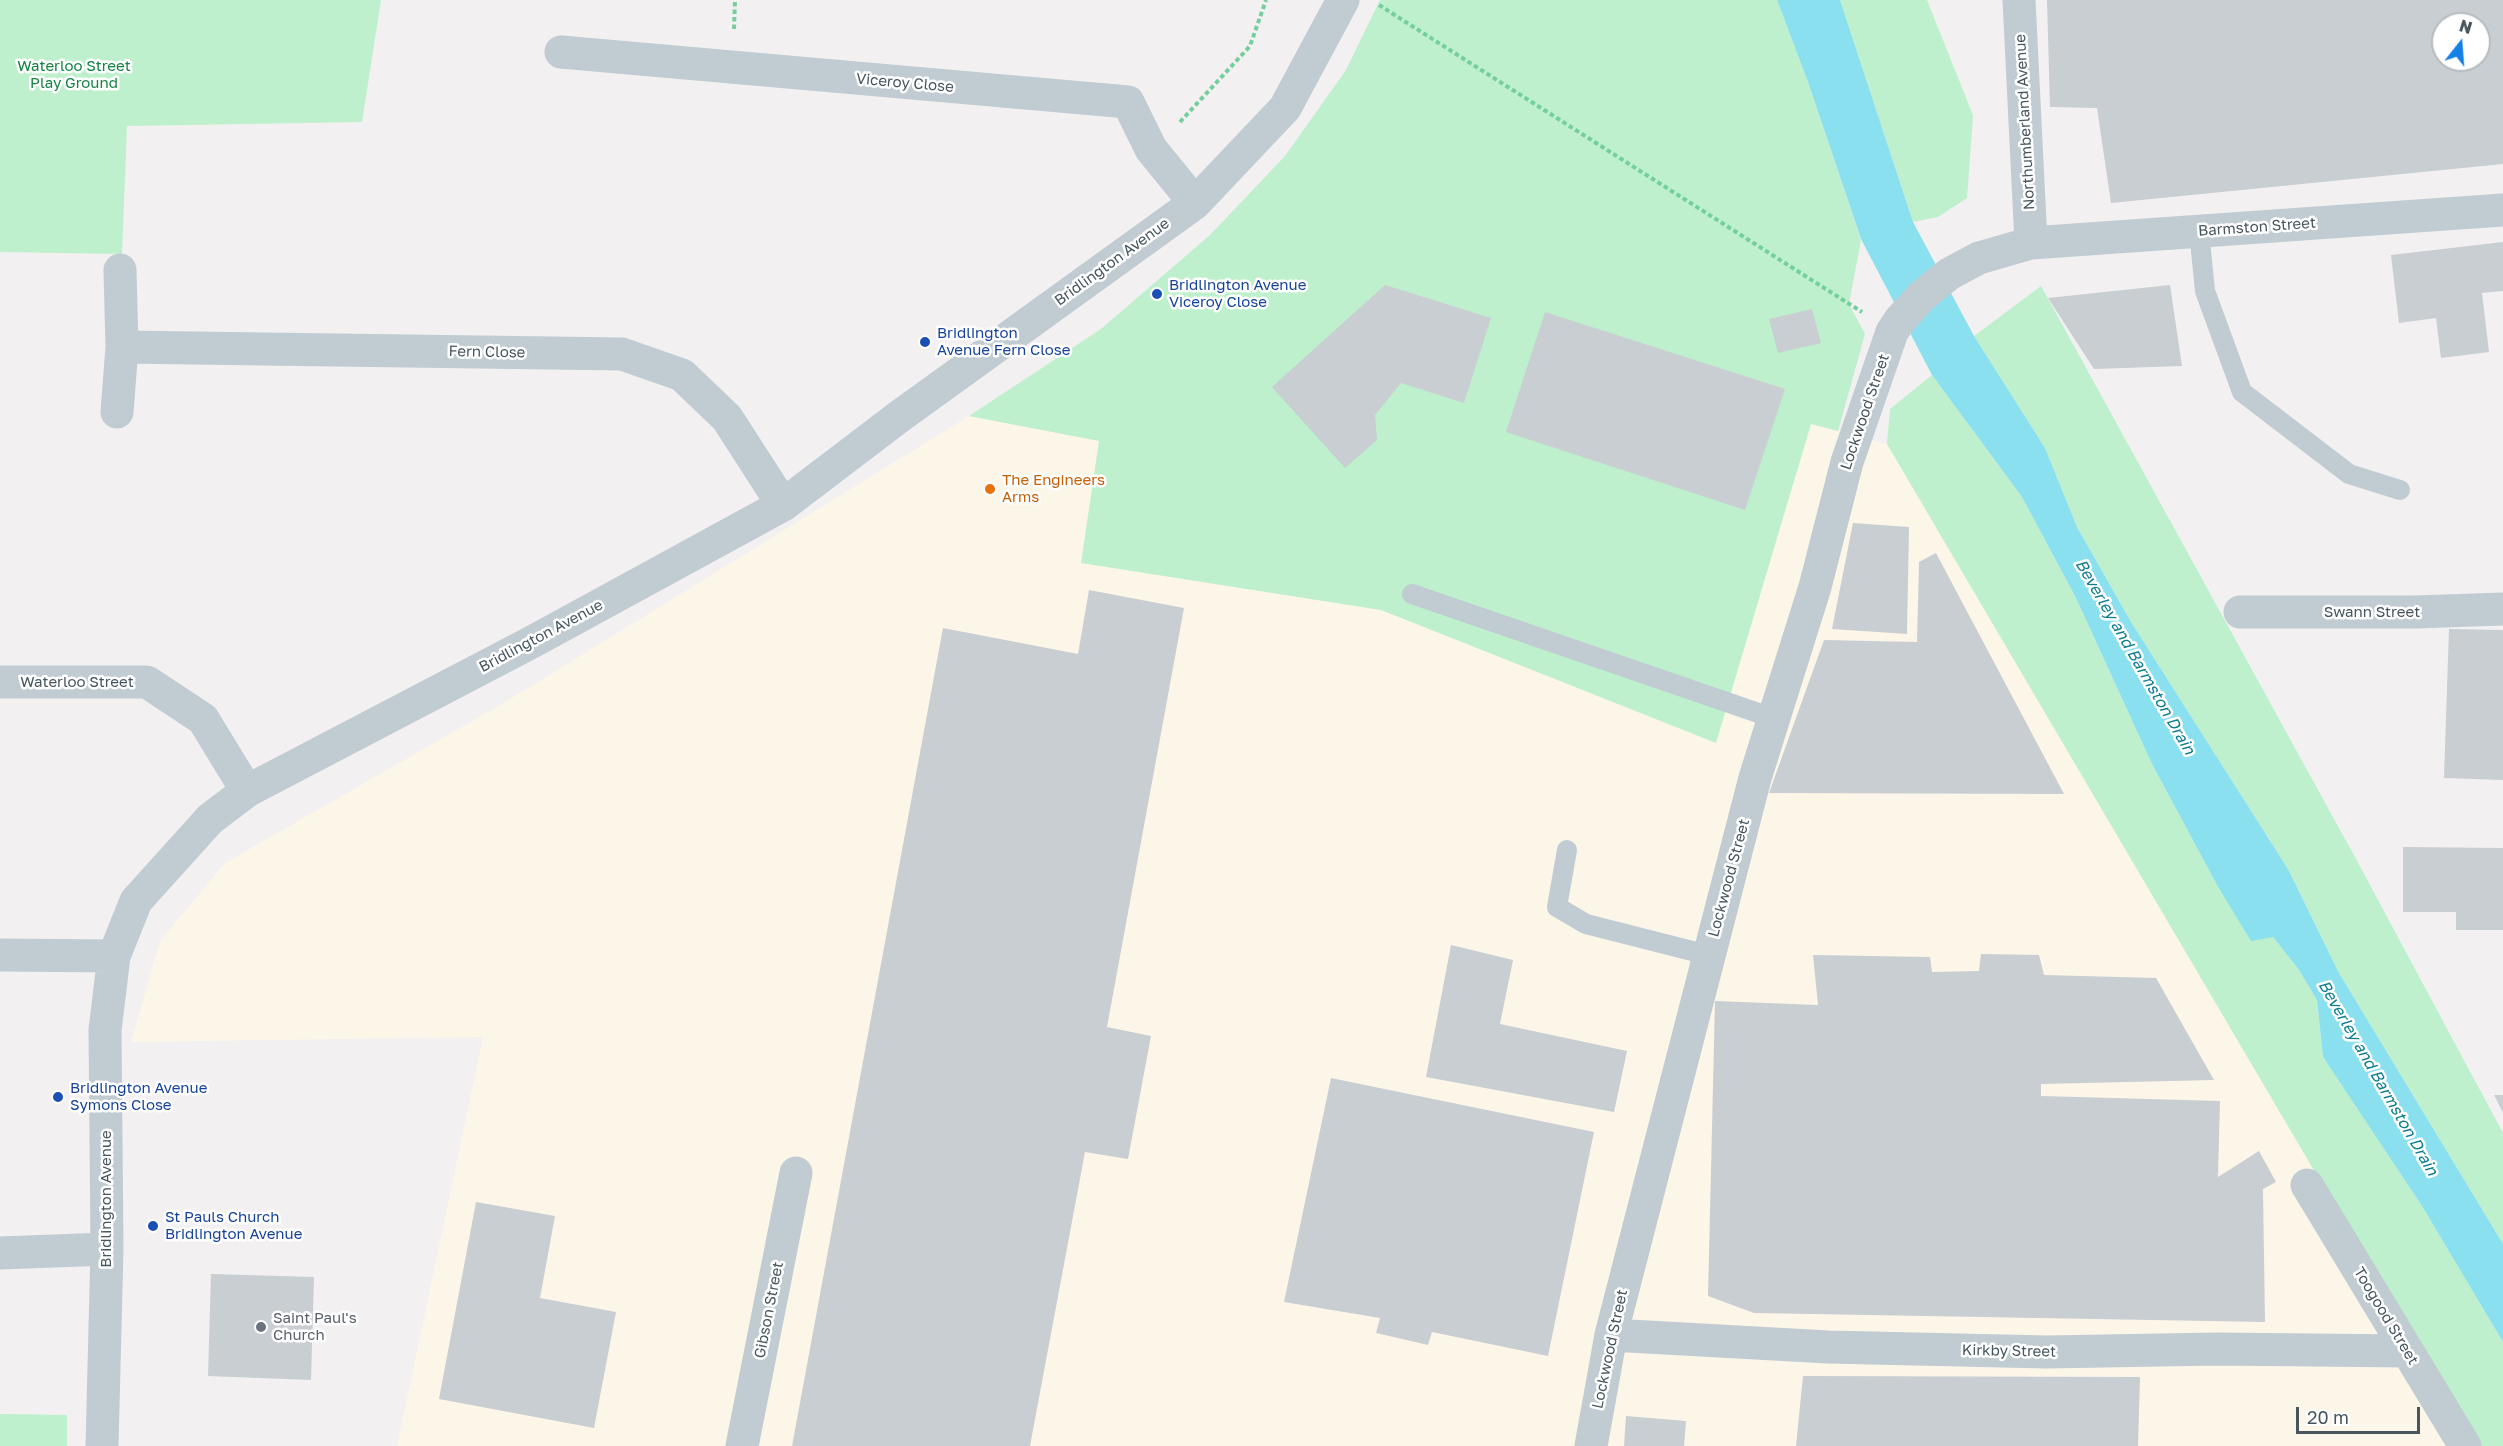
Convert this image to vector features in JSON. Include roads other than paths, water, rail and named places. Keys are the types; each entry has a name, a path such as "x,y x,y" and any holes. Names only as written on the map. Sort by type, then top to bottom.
{"street":[{"name":"Bridlington Avenue","path":"102,1446 107,1249 105,1030 114,956 136,902 210,819 247,791 532,642 783,505 918,402 1195,203 1284,108 1342,0"},
{"name":"Northumberland Avenue","path":"2019,0 2021,246"},
{"name":"Viceroy Close","path":"561,52 1128,102 1151,149 1195,203"},
{"name":"Barmston Street","path":"1896,326 1923,295 1949,274 1979,258 2021,246 2503,210"},
{"path":"117,412 122,347 120,270"},
{"name":"Lockwood Street","path":"1591,1446 1611,1335 1755,777 1815,587 1847,462 1896,326"},
{"name":"Fern Close","path":"122,347 622,354 682,375 727,418 783,505"},
{"name":"Swann Street","path":"2240,612 2415,612 2503,609"},
{"name":"Waterloo Street","path":"0,682 147,682 203,719 247,791"},
{"path":"0,955 114,956"},
{"name":"Gibson Street","path":"742,1446 796,1173"},
{"name":"Toogood Street","path":"2307,1185 2465,1446"},
{"path":"0,1253 107,1249"},
{"name":"Kirkby Street","path":"1611,1335 1828,1347 2047,1352 2217,1349 2407,1351"}],"lane":[{"path":"2199,231 2205,291 2242,392 2349,474 2400,490"},
{"path":"1412,594 1773,718"},
{"path":"1567,850 1557,907 1586,924 1708,955"}],"water":[{"name":"Beverley and Barmston Drain","path":"1777,0 1840,0 1913,222 1974,336 2045,448 2077,527 2131,622 2288,869 2339,973 2503,1244 2503,1342 2422,1206 2323,1057 2317,1000 2299,970 2273,937 2251,941 2217,885 2152,764 2076,598 2022,497 1932,375 1861,239 1808,82"}],"place":[{"name":"Bridlington Avenue Viceroy Close","path":"1157,294"},
{"name":"Bridlington Avenue Fern Close","path":"925,342"},
{"name":"The Engineers Arms","path":"990,489"},
{"name":"Bridlington Avenue Symons Close","path":"58,1097"},
{"name":"St Pauls Church Bridlington Avenue","path":"153,1226"},
{"name":"Saint Paul's Church","path":"261,1327"}],"park label":[{"name":"Waterloo Street Play Ground","path":"74,74"}]}
